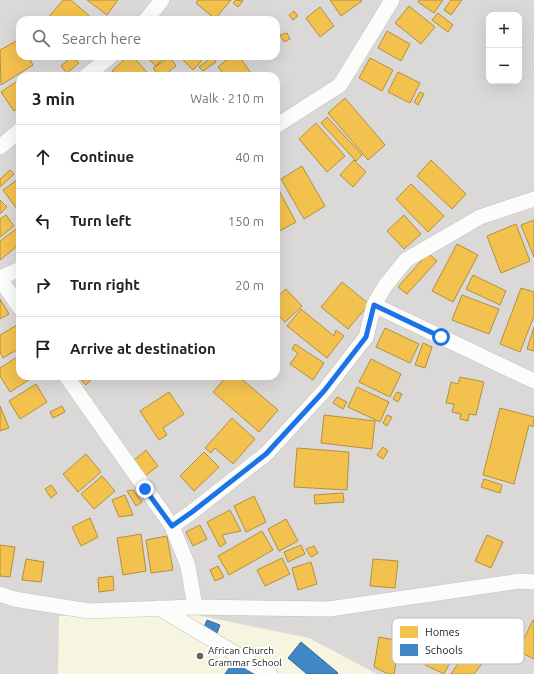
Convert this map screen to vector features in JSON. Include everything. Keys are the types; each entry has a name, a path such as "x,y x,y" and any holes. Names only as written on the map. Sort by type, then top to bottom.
{"street":[{"path":"149,16 162,0"},
{"path":"280,123 340,85 392,0"},
{"path":"91,72 106,60"},
{"path":"0,147 16,133"},
{"path":"172,526 266,454 319,396 366,337 374,305 385,286 406,260 480,217 534,199"},
{"path":"16,271 0,278 16,302"},
{"path":"374,305 534,380"},
{"path":"69,380 172,526 188,566 195,606"},
{"path":"0,594 14,599 89,611 195,606 329,609 520,581 534,582"},
{"path":"159,608 270,674"}],"shaded area":[{"path":"0,0 534,0 534,674 0,674"},
{"name":"African Church Grammar School","path":"192,614 309,638 377,674 58,674 59,616"}],"building: Homes":[{"path":"63,0 71,0 89,16 49,16"},
{"path":"87,0 118,0 107,15"},
{"path":"198,0 231,0 218,16 211,16 196,3"},
{"path":"236,0 243,1 238,7 233,3"},
{"path":"330,0 361,0 362,1 341,16"},
{"path":"419,0 443,0 434,13 418,2"},
{"path":"451,0 462,0 451,15 444,10"},
{"path":"409,6 435,27 421,44 395,23"},
{"path":"320,7 334,26 320,37 306,18"},
{"path":"294,11 298,16 293,20 289,15"},
{"path":"438,13 453,25 448,32 432,20"},
{"path":"387,31 410,44 401,61 378,48"},
{"path":"287,33 290,39 284,42 280,35"},
{"path":"16,41 16,60 30,60 33,65 22,72 16,72 16,76 1,85 0,50"},
{"path":"370,58 393,70 382,91 359,78"},
{"path":"68,60 76,60 79,63 68,72 66,72 61,66"},
{"path":"124,60 136,60 147,72 113,72 112,71"},
{"path":"149,60 162,60 156,66"},
{"path":"165,60 172,60 176,66 169,71 170,72 156,72 153,68"},
{"path":"183,60 202,61 193,70"},
{"path":"208,60 214,60 216,62 203,71 199,67"},
{"path":"226,60 242,60 250,72 222,72 218,67"},
{"path":"398,72 420,83 410,103 388,92"},
{"path":"16,82 16,110 14,111 1,92"},
{"path":"420,92 424,94 418,105 414,102"},
{"path":"345,98 385,145 368,160 328,113"},
{"path":"327,117 362,155 356,161 321,123"},
{"path":"316,123 345,156 327,172 299,139"},
{"path":"354,160 366,172 353,187 340,175"},
{"path":"431,160 466,194 452,209 417,176"},
{"path":"302,166 325,206 304,219 281,179"},
{"path":"10,170 14,174 0,187 0,179"},
{"path":"16,181 16,208 3,190"},
{"path":"411,184 444,216 428,232 396,199"},
{"path":"280,192 296,222 280,231"},
{"path":"0,200 7,207 0,214"},
{"path":"6,215 14,226 0,237 0,219"},
{"path":"404,215 421,234 404,249 387,231"},
{"path":"534,220 534,257 521,225"},
{"path":"516,224 530,261 501,273 487,236"},
{"path":"16,229 16,247 0,260 0,241"},
{"path":"457,244 478,255 453,302 432,291"},
{"path":"428,253 437,261 407,294 398,287"},
{"path":"473,275 506,291 500,305 466,289"},
{"path":"342,282 369,304 348,329 321,307"},
{"path":"521,288 534,292 534,316 520,352 500,344"},
{"path":"286,289 302,306 285,322 280,317 280,294"},
{"path":"462,295 499,309 489,334 452,320"},
{"path":"0,299 9,314 0,319"},
{"path":"301,309 334,336 336,330 344,336 327,358 287,326"},
{"path":"16,326 16,350 3,358 0,352 0,335"},
{"path":"534,327 534,351 527,349"},
{"path":"385,328 419,344 410,363 376,347"},
{"path":"423,343 432,347 425,368 415,365"},
{"path":"295,344 324,363 313,380 290,364 298,353 292,349"},
{"path":"16,358 16,380 29,380 10,392 0,376 0,368"},
{"path":"371,359 401,374 390,397 359,382"},
{"path":"460,377 484,382 476,415 469,414 468,421 460,419 461,414 452,412 454,404 446,403 451,382 458,384"},
{"path":"81,380 91,380 86,385"},
{"path":"224,380 243,380 278,410 259,432 213,392"},
{"path":"36,384 47,402 20,419 9,401"},
{"path":"357,387 389,402 380,422 348,407"},
{"path":"169,392 184,414 163,428 167,435 159,440 140,411"},
{"path":"397,392 402,394 398,402 393,399"},
{"path":"337,397 347,402 343,409 333,403"},
{"path":"0,406 9,428 0,431"},
{"path":"62,406 65,412 53,418 50,412"},
{"path":"500,408 534,417 533,427 529,425 514,484 483,475"},
{"path":"324,415 375,421 372,449 321,443"},
{"path":"387,415 392,417 387,426 383,423"},
{"path":"232,418 255,439 233,464 215,448 211,453 205,448"},
{"path":"383,447 388,451 383,459 377,455"},
{"path":"297,448 349,452 347,490 294,487"},
{"path":"146,450 158,466 145,476 133,461"},
{"path":"204,452 219,467 194,491 180,476"},
{"path":"86,454 101,472 78,492 63,474"},
{"path":"102,476 115,491 94,509 81,494"},
{"path":"484,479 502,485 500,493 481,487"},
{"path":"51,485 57,493 51,498 45,489"},
{"path":"133,490 142,502 136,506 127,491"},
{"path":"343,493 344,502 315,504 314,495"},
{"path":"125,495 133,515 119,517 112,500"},
{"path":"254,496 266,522 246,532 234,506"},
{"path":"230,510 241,531 222,535 226,543 220,547 207,522"},
{"path":"90,518 98,537 81,546 72,527"},
{"path":"286,519 298,541 279,551 268,529"},
{"path":"200,525 207,539 193,546 186,532"},
{"path":"262,531 273,550 229,575 218,556"},
{"path":"141,534 146,571 123,575 117,538"},
{"path":"487,535 503,542 491,568 475,561"},
{"path":"167,536 173,570 151,573 146,540"},
{"path":"0,545 15,547 10,577 0,576"},
{"path":"301,545 305,554 288,562 284,552"},
{"path":"314,546 318,553 311,557 306,549"},
{"path":"282,558 290,574 265,586 257,570"},
{"path":"26,559 44,562 41,582 22,580"},
{"path":"373,559 398,561 395,588 370,586"},
{"path":"311,562 317,584 298,590 292,568"},
{"path":"218,566 224,577 215,581 210,570"},
{"path":"113,576 114,590 99,592 98,578"},
{"path":"534,620 534,659 524,654 524,639"},
{"path":"379,637 392,639 392,664 396,664 394,674 388,674 374,667"},
{"path":"426,664 449,664 444,674"},
{"path":"458,664 482,664 474,674 451,674"}],"building: Schools":[{"path":"207,620 220,625 217,633 204,627"},
{"path":"301,642 338,673 307,674 288,658"},
{"path":"237,656 260,674 225,674"}],"place":[{"name":"African Church Grammar School","path":"200,656"}],"route":[{"path":"145,489 172,526 266,454 324,391 366,337 374,305 441,337"}]}
